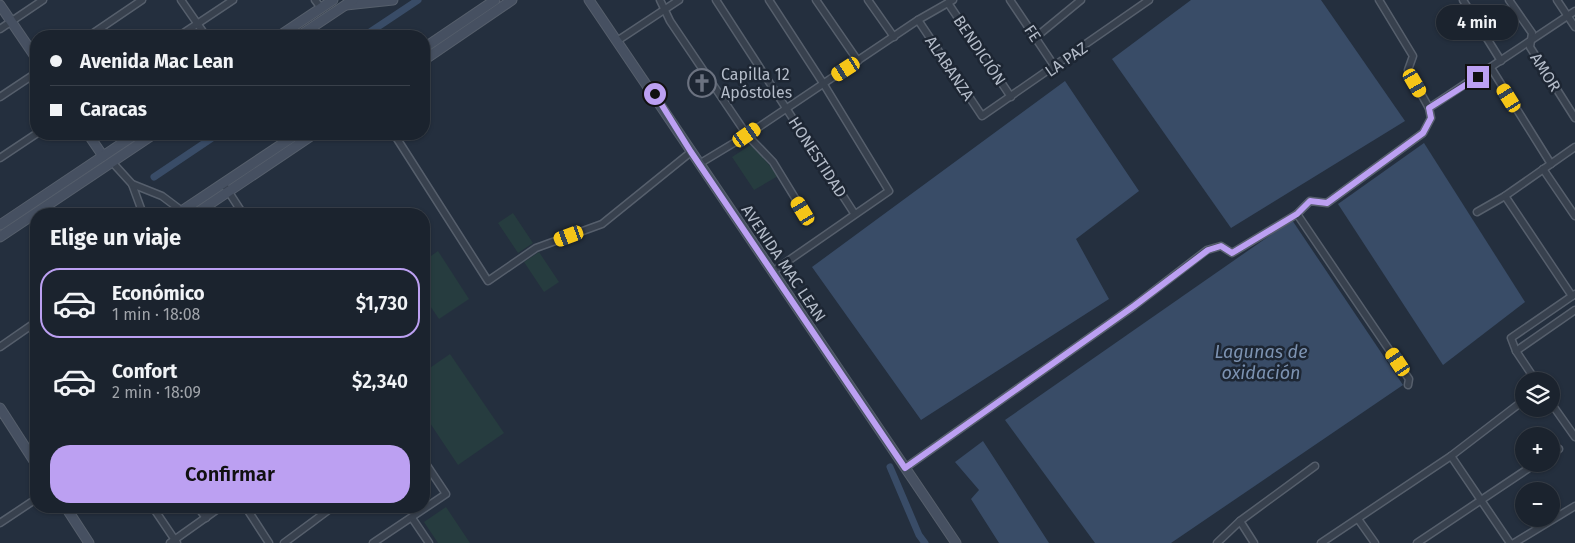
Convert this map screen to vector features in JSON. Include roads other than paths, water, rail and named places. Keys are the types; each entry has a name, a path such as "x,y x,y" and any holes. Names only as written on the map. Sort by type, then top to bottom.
{"main road":[{"path":"288,30 333,0"},
{"path":"308,30 350,2 393,0"},
{"path":"430,44 495,0"},
{"path":"430,56 512,0"},
{"name":"AVENIDA MAC LEAN","path":"589,0 655,94 699,164 956,543"},
{"path":"0,5 30,49"},
{"path":"433,42 440,50"},
{"path":"92,140 103,156"},
{"path":"0,225 127,140"},
{"path":"43,208 145,140"},
{"path":"188,208 288,140"},
{"path":"204,208 302,140"},
{"path":"37,208 103,156"},
{"path":"2,235 30,213"},
{"path":"2,235 30,216"},
{"path":"0,408 30,455"},
{"path":"70,513 89,543"}],"street":[{"path":"0,29 43,0"},
{"path":"98,30 142,0"},
{"path":"181,0 202,30"},
{"path":"188,30 233,0"},
{"path":"315,0 321,8"},
{"path":"660,0 665,7 664,11 747,135 773,162 803,211"},
{"path":"617,41 679,0"},
{"name":"HONESTIDAD","path":"716,0 854,214"},
{"path":"768,0 823,83 889,191 772,272"},
{"path":"816,0 858,61"},
{"path":"868,0 894,37"},
{"name":"FE","path":"1010,0 1055,67"},
{"path":"1036,38 1081,0"},
{"name":"LA PAZ","path":"982,116 1149,0"},
{"path":"905,468 1134,306 1208,250 1221,246 1232,253 1297,214 1310,201 1327,203 1426,130 1431,118 1429,108 1408,70 1413,56 1379,0"},
{"path":"1463,0 1501,61"},
{"name":"AMOR","path":"1509,0 1532,33 1530,47 1575,118"},
{"path":"1557,0 1575,27"},
{"path":"699,164 747,135 918,20 951,1"},
{"name":"BENDICIÓN","path":"951,1 1011,97"},
{"path":"1429,108 1575,11"},
{"name":"ALABANZA","path":"918,20 982,116"},
{"path":"1491,68 1551,164"},
{"path":"0,97 30,76"},
{"path":"0,158 30,138"},
{"path":"398,140 488,280 536,248 602,224 691,152"},
{"path":"1476,212 1505,196 1575,147"},
{"path":"112,162 132,184 141,208"},
{"path":"1543,169 1575,216"},
{"path":"223,183 239,208"},
{"path":"132,184 162,196 177,208"},
{"path":"1505,196 1574,295 1511,338 1516,351 1530,372"},
{"path":"1297,214 1409,379 1408,385"},
{"path":"1516,351 1575,310"},
{"path":"0,347 30,326"},
{"path":"1321,543 1451,456 1515,407"},
{"path":"1560,415 1574,433"},
{"path":"1451,456 1512,543 1575,506"},
{"path":"1217,543 1240,521 1315,466"},
{"path":"430,470 446,494 430,505"},
{"path":"1417,543 1481,498 1523,472"},
{"path":"0,523 30,503"},
{"path":"156,513 174,542 213,513"},
{"path":"202,513 206,518"},
{"path":"250,513 269,543"},
{"path":"284,543 325,513"},
{"path":"373,543 419,513"},
{"path":"412,518 429,543"},
{"path":"1358,519 1375,543"},
{"path":"1240,521 1254,543"}],"water":[{"path":"1191,0 1321,0 1405,121 1231,228 1112,59"},
{"path":"1065,81 1139,191 1076,239 1109,299 921,420 812,267"},
{"path":"1424,143 1525,302 1443,365 1338,204"},
{"name":"Lagunas de oxidación","path":"1292,220 1403,385 1171,543 1095,543 1005,420"},
{"path":"983,441 1049,543 999,543 971,499 979,490 955,462"}],"waterway":[{"path":"373,30 418,0"},
{"path":"154,177 209,140"},
{"path":"890,467 919,535 925,543"}],"place":[{"name":"Capilla 12 Apóstoles","path":"702,83"}]}
